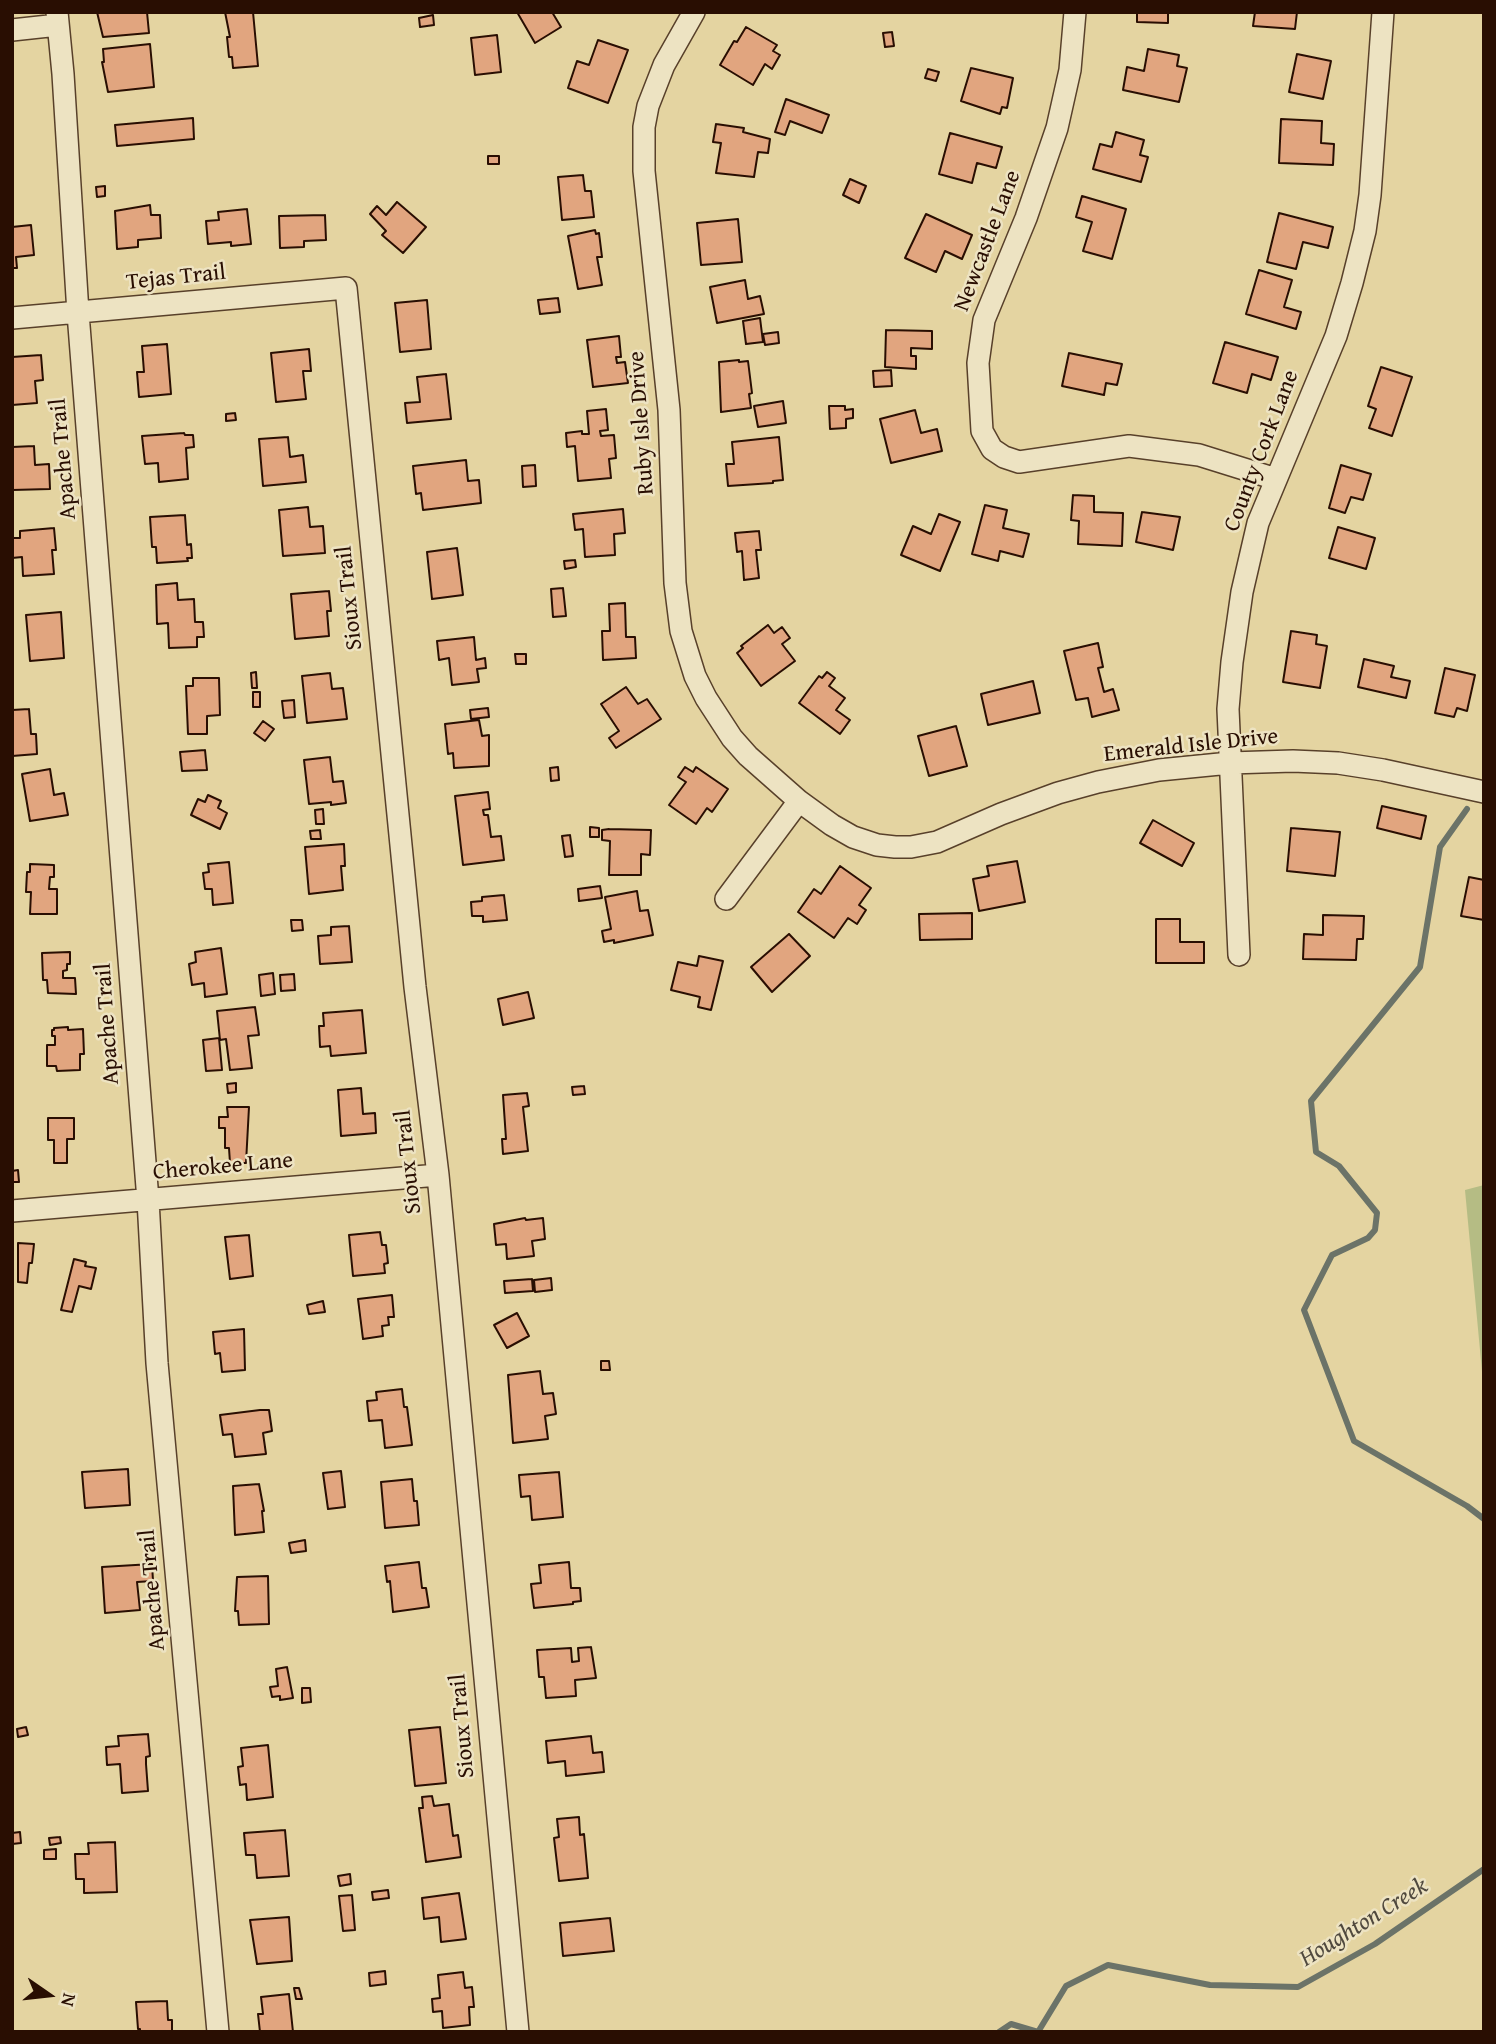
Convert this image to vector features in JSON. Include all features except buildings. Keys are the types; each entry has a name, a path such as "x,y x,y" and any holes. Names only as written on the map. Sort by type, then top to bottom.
{"street":[{"name":"Ruby Isle Drive","path":"694,12 655,85 644,127 643,149 669,410 677,607 681,631 695,676 718,718 748,756 799,801"},
{"name":"Newcastle Lane","path":"1075,12 1070,70 1057,128 1026,218 984,320 978,363 982,431 992,449 1018,462 1129,446 1199,455 1276,479"},
{"name":"County Cork Lane","path":"1238,955 1230,763 1230,685 1242,592 1258,523 1336,335 1365,231 1374,159 1383,12"},
{"path":"12,30 57,18"},
{"name":"Apache Trail","path":"57,18 148,1200 157,1363 218,2032"},
{"name":"Tejas Trail","path":"12,318 346,288"},
{"name":"Sioux Trail","path":"346,288 415,987 438,1175 518,2032"},
{"name":"Emerald Isle Drive","path":"799,801 853,836 877,845 911,847 937,842 1001,814 1098,782 1159,771 1230,763 1338,763 1484,792"},
{"path":"726,899 799,801"},
{"name":"Cherokee Lane","path":"12,1211 438,1175"}],"green space":[{"path":"1484,1185 1484,1393 1465,1190"}],"waterway":[{"name":"Houghton Creek","path":"1467,809 1440,847 1420,967 1311,1101 1316,1152 1339,1166 1377,1213 1375,1230 1368,1238 1332,1255 1304,1310 1354,1441 1467,1506 1484,1519"},
{"name":"Houghton Creek","path":"999,2032 1011,2024 1038,2032 1066,1986 1108,1965 1210,1985 1298,1987 1375,1944 1484,1869"}]}
